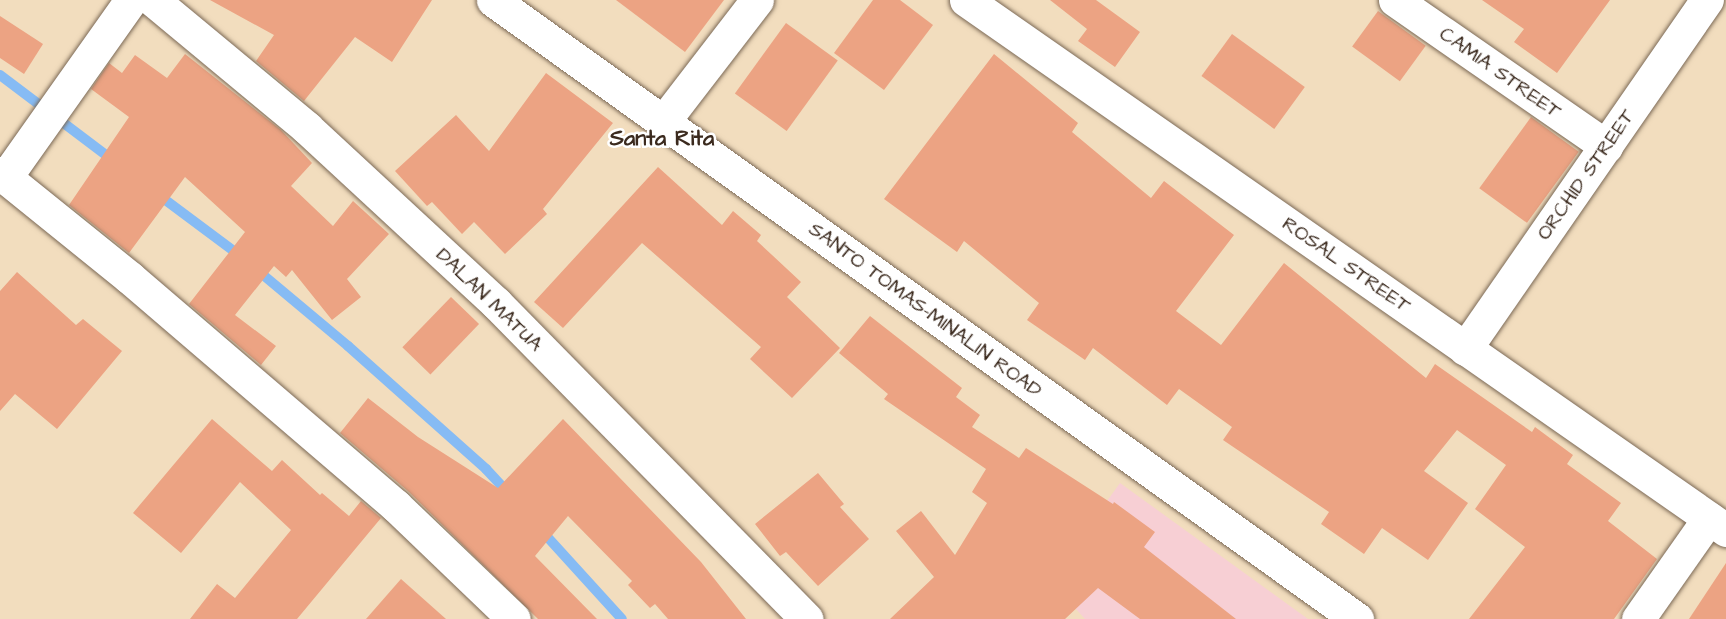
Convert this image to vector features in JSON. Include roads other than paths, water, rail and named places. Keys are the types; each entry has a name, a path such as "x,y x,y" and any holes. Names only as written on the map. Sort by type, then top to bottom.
{"street":[{"path":"131,0 3,176 130,278 387,499 514,619"},
{"name":"DALAN MATUA","path":"153,0 307,128 496,303 807,619"},
{"name":"SANTO TOMAS-MINALIN ROAD","path":"493,0 1357,619"},
{"path":"663,123 757,0"},
{"name":"ROSAL STREET","path":"966,0 1718,524"},
{"name":"CAMIA STREET","path":"1395,0 1606,146"},
{"name":"ORCHID STREET","path":"1465,349 1707,0"},
{"path":"1638,619 1718,524"}],"waterway":[{"path":"0,75 115,162"},
{"path":"156,193 242,257"},
{"path":"256,269 348,346 486,469 509,494"},
{"path":"541,530 622,619"}],"district":[{"name":"Santa Rita","path":"662,139"}]}
